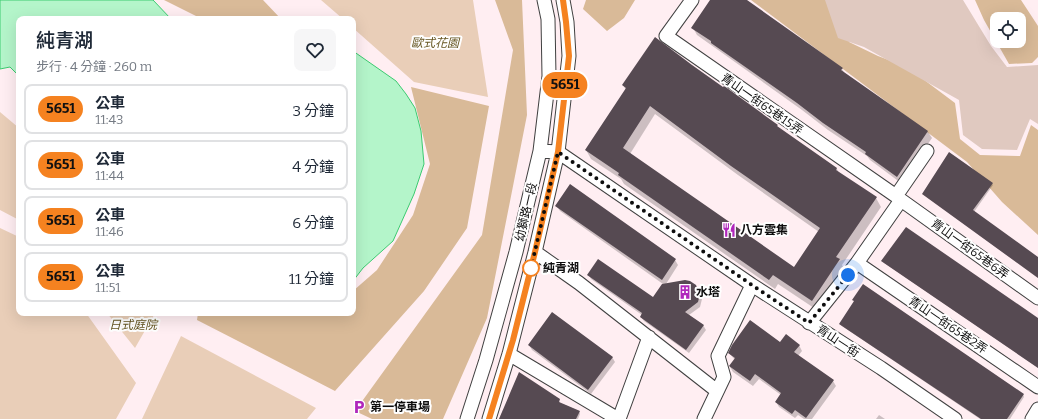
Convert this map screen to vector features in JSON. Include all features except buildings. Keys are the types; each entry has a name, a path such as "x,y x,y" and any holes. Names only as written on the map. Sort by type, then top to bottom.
{"street":[{"name":"幼獅路一段","path":"467,419 486,360 516,252 540,151 549,76 548,20 544,0"},
{"name":"幼獅路一段","path":"489,419 509,354 535,252 558,152 569,56 563,0"},
{"name":"青山一街65巷15弄","path":"692,0 666,36 898,198"},
{"path":"540,151 558,152"},
{"path":"809,323 857,263 927,151"},
{"name":"青山一街","path":"558,152 752,285 881,368 955,419"},
{"name":"青山一街65巷6弄","path":"898,198 1038,298"},
{"path":"535,252 579,283 717,392"},
{"name":"青山一街65巷2弄","path":"857,263 1038,387"},
{"path":"704,419 724,377 718,356 752,285"},
{"path":"509,354 619,419 649,337"},
{"path":"1032,419 1038,409"}],"green space":[{"name":"歐式花園","path":"321,0 473,0 488,97 414,82 356,31 356,16 340,16"},
{"path":"0,112 16,125 16,218 0,210"},
{"path":"0,228 16,236 16,316 88,316 136,383 116,419 0,419"},
{"name":"日式庭院","path":"109,316 153,316 135,348"},
{"path":"181,336 316,408 307,419 142,419"}],"shaded area":[{"path":"0,0 153,0 168,16 16,16 16,73 10,67 0,69"},
{"path":"164,0 263,0 278,16 196,16"},
{"path":"495,0 522,0 527,115 487,318 443,419 372,419 355,411 482,235 513,50"},
{"path":"586,0 635,0 624,18 607,31 583,9"},
{"path":"751,0 839,0 849,42 878,56 907,67 955,103 960,139 980,155 1020,156 1031,125 1038,130 1038,235 1002,202 967,162"},
{"path":"825,0 963,0 990,44 990,48 993,48 1007,67 1038,65 1038,124 1030,119 1017,150 982,149 963,135 959,100 864,47 838,38"},
{"path":"975,0 1021,0 1038,26 1038,57 1032,63 1009,64 1000,48 1026,48 1026,12 990,12 990,31"},
{"path":"356,53 396,81 415,108 421,131 424,164 414,194 393,241 363,268 356,277"},
{"path":"411,87 489,106 467,228 424,291 335,391 197,320 198,316 356,316 356,288 377,270 413,215 430,164"}],"bus line":[{"name":"5651","path":"489,419 513,340 558,152 569,56 563,0"}],"place":[{"name":"八方雲集","path":"729,230"},
{"name":"純青湖","path":"531,268"},
{"name":"水塔","path":"685,292"},
{"name":"第一停車場","path":"359,407"}],"route":[{"path":"531,268 558,152 809,323 848,275"}]}
